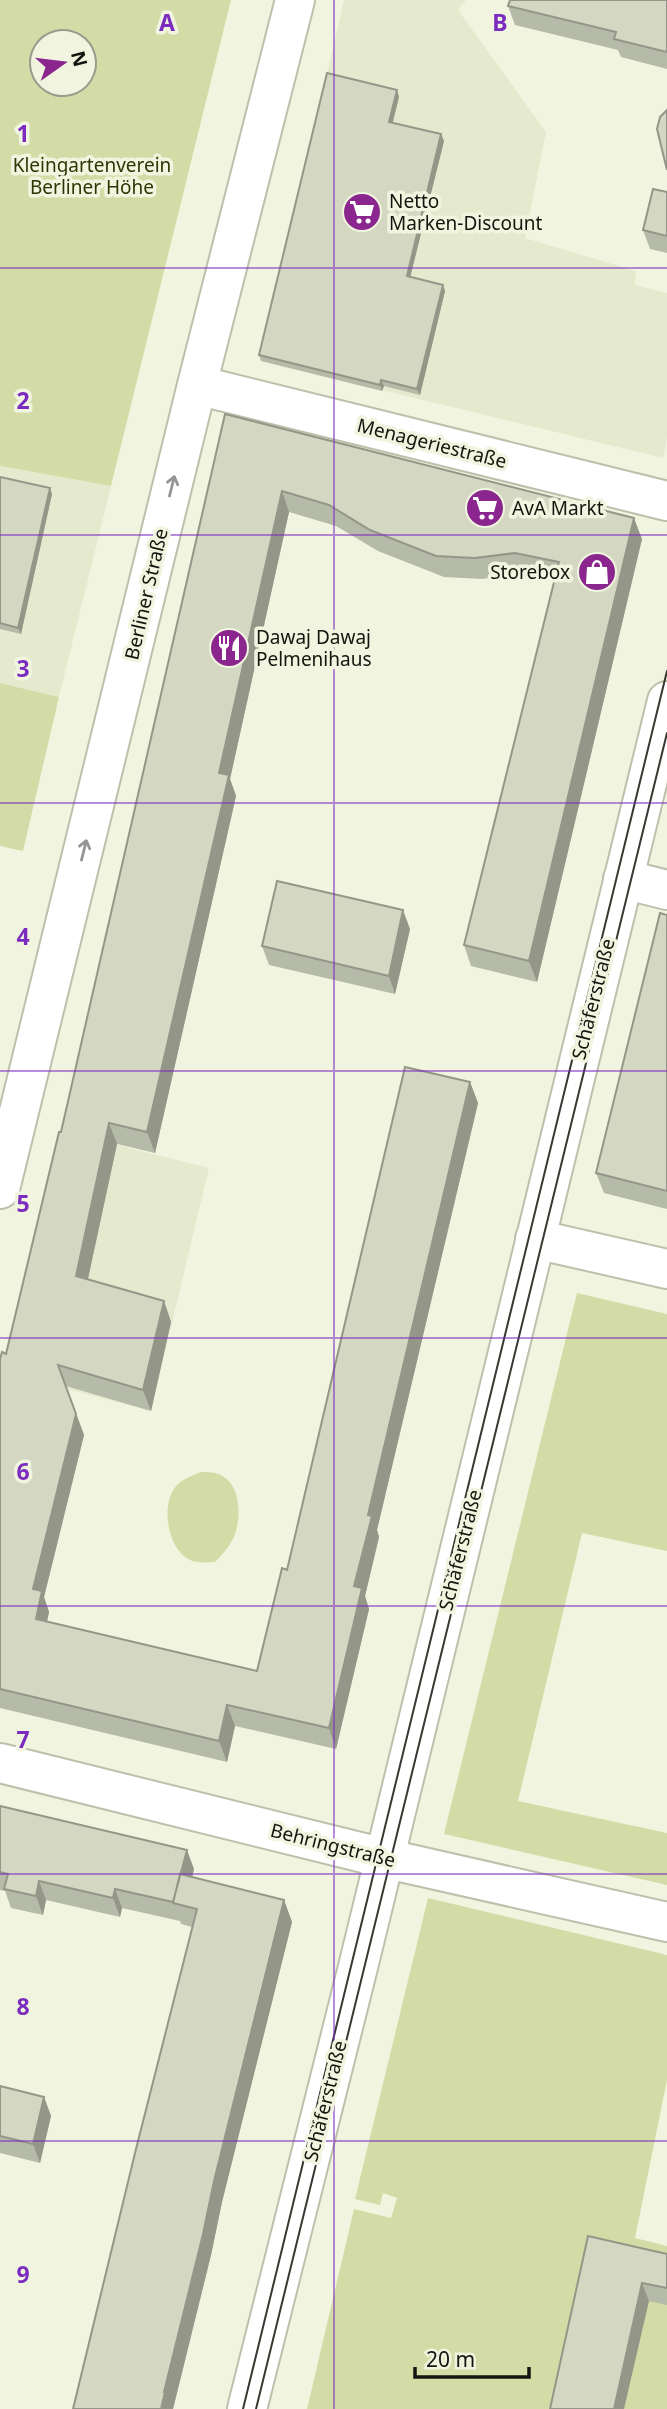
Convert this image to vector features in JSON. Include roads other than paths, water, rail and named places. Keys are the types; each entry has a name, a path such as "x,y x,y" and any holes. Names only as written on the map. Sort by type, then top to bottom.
{"street":[{"name":"Berliner Straße","path":"0,1189 197,385 295,0"},
{"name":"Menageriestraße","path":"197,385 667,501"},
{"name":"Schäferstraße","path":"250,2406 667,701"},
{"path":"623,880 667,890"},
{"path":"535,1239 667,1269"},
{"name":"Behringstraße","path":"0,1763 385,1858 667,1922"}],"tram line":[{"path":"243,2409 667,671"},
{"path":"256,2409 667,733"}],"place":[{"name":"Netto Marken-Discount","path":"362,212"},
{"name":"AvA Markt","path":"485,508"},
{"name":"Storebox","path":"597,572"},
{"name":"Dawaj Dawaj Pelmenihaus","path":"229,648"}],"park label":[{"name":"Kleingartenverein Berliner Höhe","path":"92,176"}]}
